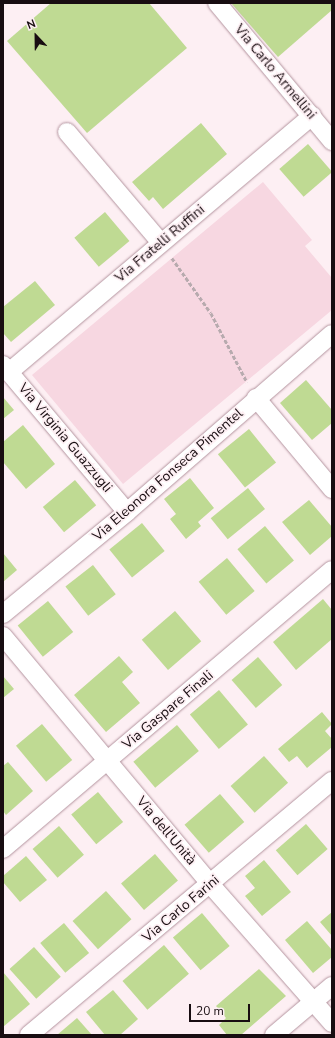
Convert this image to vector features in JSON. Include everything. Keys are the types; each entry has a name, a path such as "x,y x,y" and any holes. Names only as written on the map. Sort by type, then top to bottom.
{"street":[{"name":"Via Carlo Armellini","path":"217,3 332,141"},
{"name":"Via Fratelli Ruffini","path":"6,368 161,243 312,116"},
{"path":"67,132 161,243"},
{"name":"Via Eleonora Fonseca Pimentel","path":"3,614 127,512 256,398 332,334"},
{"name":"Via Virginia Guazzugli","path":"6,368 127,512"},
{"path":"256,398 332,489"},
{"name":"Via Gaspare Finali","path":"3,849 332,570"},
{"name":"Via dell'Unità","path":"3,636 210,884 332,1023"},
{"name":"Via Carlo Farini","path":"29,1035 332,781"},
{"path":"274,1035 332,986"}],"path":[{"path":"161,243 211,313 225,344 256,398"}],"shaded area":[{"path":"263,182 312,240 305,246 332,278 332,310 123,484 32,375"}],"building":[{"path":"51,3 149,3 187,48 87,133 7,41"},
{"path":"231,3 332,3 332,10 278,57"},
{"path":"201,123 227,154 163,209 153,197 149,201 132,182"},
{"path":"308,144 332,172 304,197 279,169"},
{"path":"105,212 129,241 99,267 74,238"},
{"path":"35,281 55,305 11,342 3,333 3,307"},
{"path":"306,380 332,410 332,423 312,440 280,403"},
{"path":"3,397 14,410 3,419"},
{"path":"23,425 55,464 26,489 3,462 3,442"},
{"path":"249,429 276,462 245,488 218,454"},
{"path":"190,478 214,508 198,522 201,526 186,539 170,519 176,514 164,499"},
{"path":"75,480 96,505 64,532 43,507"},
{"path":"248,488 265,509 228,539 211,518"},
{"path":"309,500 332,527 332,536 310,555 282,522"},
{"path":"142,523 165,551 132,577 109,549"},
{"path":"265,526 294,560 266,584 237,549"},
{"path":"3,553 17,570 3,582"},
{"path":"227,558 255,591 226,615 199,582"},
{"path":"93,565 116,594 88,616 65,587"},
{"path":"323,599 332,610 332,639 296,670 273,642"},
{"path":"48,601 73,632 43,657 18,626"},
{"path":"175,611 201,641 168,670 142,640"},
{"path":"119,656 133,672 122,682 140,703 106,732 74,695"},
{"path":"258,657 282,685 256,708 232,680"},
{"path":"3,676 14,689 3,698"},
{"path":"219,690 248,724 219,749 190,714"},
{"path":"322,712 332,724 325,731 332,739 332,747 307,768 297,756 289,762 278,749"},
{"path":"42,724 72,760 46,782 16,746"},
{"path":"177,725 199,751 155,788 133,762"},
{"path":"264,756 288,783 255,813 231,786"},
{"path":"8,762 33,791 6,815 3,811 3,766"},
{"path":"98,792 123,822 96,844 71,814"},
{"path":"220,794 244,822 209,853 185,825"},
{"path":"306,824 328,849 297,875 276,850"},
{"path":"59,826 84,855 58,878 33,849"},
{"path":"155,854 178,880 144,910 121,884"},
{"path":"26,856 47,880 20,902 3,882 3,876"},
{"path":"264,860 291,892 262,916 245,896 255,888 245,876"},
{"path":"106,891 131,919 98,949 73,921"},
{"path":"332,912 332,936 320,922"},
{"path":"202,913 230,946 201,970 173,937"},
{"path":"307,921 332,950 332,957 313,973 285,940"},
{"path":"64,923 89,953 65,973 40,943"},
{"path":"164,945 189,974 147,1010 122,981"},
{"path":"34,947 61,977 36,999 9,969"},
{"path":"259,969 286,996 241,1035 227,1035 219,1025 226,1018 216,1006"},
{"path":"3,972 30,1004 3,1027"},
{"path":"113,990 138,1019 120,1035 105,1035 86,1012"},
{"path":"77,1018 92,1035 57,1035"}]}
